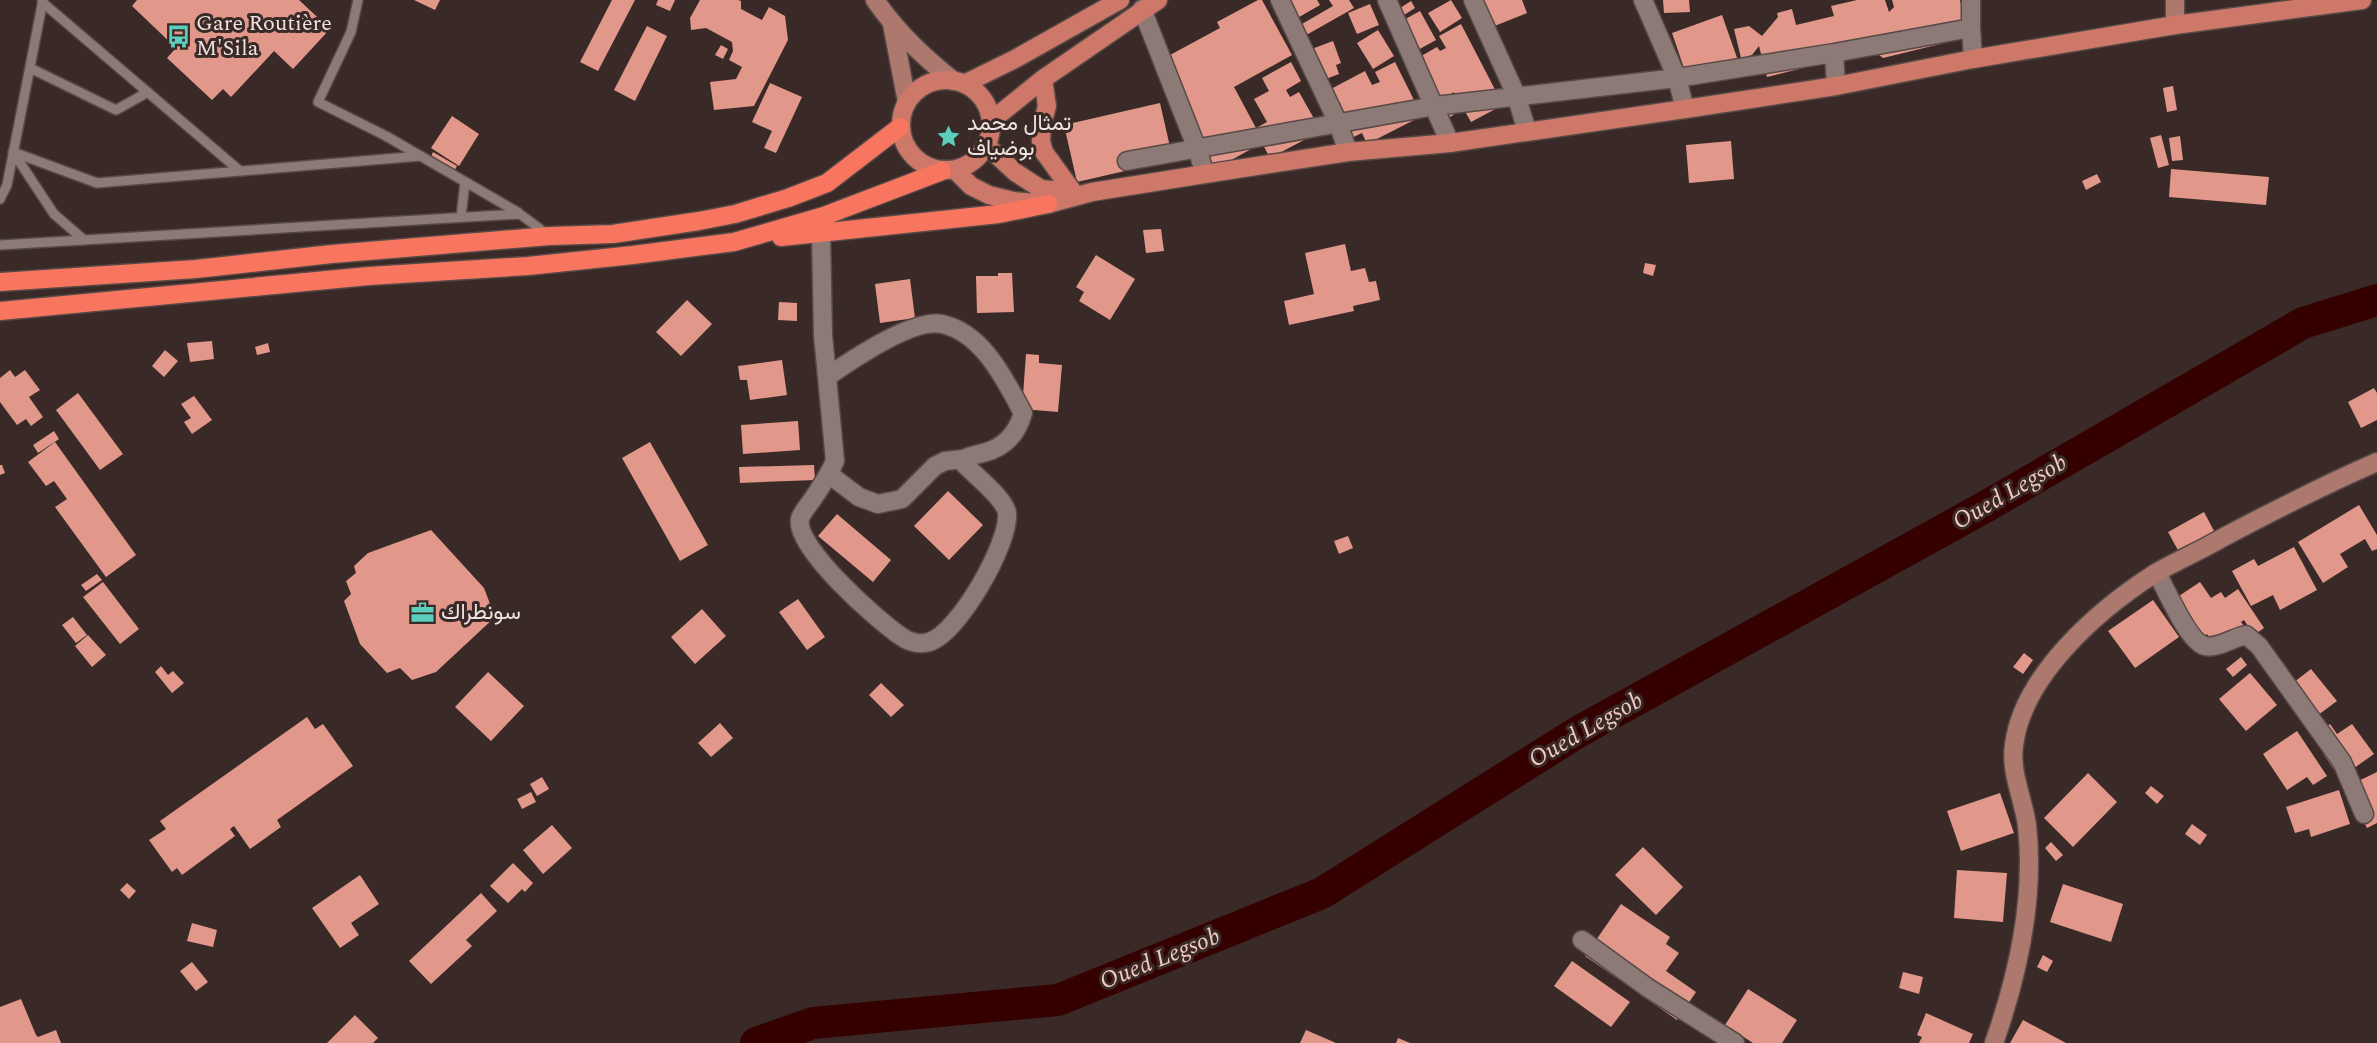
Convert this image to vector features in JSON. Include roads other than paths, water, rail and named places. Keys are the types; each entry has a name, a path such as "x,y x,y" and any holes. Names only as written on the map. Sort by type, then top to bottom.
{"highway":[{"path":"0,282 196,268 550,236 613,234 699,221 735,214 827,183 900,127"},
{"path":"734,242 824,216 949,170"},
{"path":"0,311 369,276 528,266 999,214 1048,204"}],"main road":[{"path":"875,0 892,24 931,63 959,82 982,99 988,109 991,121 987,146 979,157 968,165 949,170 930,168 909,152 900,127 907,102 916,92 927,84 940,80 959,82 1015,59 1120,0"},
{"path":"2175,0 2175,25"},
{"path":"949,170 971,186 990,195 1013,201 1048,204 1092,192 1205,174 1348,152 1450,142 1685,109 1836,86 1973,59 2175,25 2354,1"},
{"path":"991,121 1043,79 1150,5"},
{"path":"892,24 907,102"},
{"path":"1043,79 1047,106 1041,141 1044,152 1073,192"},
{"path":"987,146 1015,172 1041,189 1092,192"},
{"path":"1994,1043 2021,946 2027,900 2026,824 2016,782 2014,747 2022,714 2041,677 2096,618 2157,573 2277,510 2377,462"}],"street":[{"path":"1280,0 1338,123 1348,152"},
{"path":"1387,0 1450,142"},
{"path":"1473,0 1516,95 1527,131"},
{"path":"1643,0 1677,78 1685,109"},
{"path":"1971,0 1973,59"},
{"path":"1150,5 1205,174"},
{"path":"1127,161 1435,106 1677,78 1971,28"},
{"path":"1834,53 1836,86"},
{"path":"821,234 823,335 834,460 830,475 800,518 801,534 810,550 850,592 903,638 910,641 928,642 941,636 956,619 979,587 998,549 1005,527 1007,512 1003,503 965,465 964,459"},
{"path":"827,377 873,348 920,326 940,323 958,330 990,357 1023,413 1018,430 1000,447 964,459 945,461 935,466 902,499 878,504 859,497 830,475"},
{"path":"2157,573 2188,631 2199,643 2213,646 2246,635 2254,640 2342,762 2364,814"},
{"path":"1582,940 1648,988 1735,1043"}],"lane":[{"path":"358,0 351,32 318,102 421,156 520,214 550,236"},
{"path":"0,199 7,185 43,1 240,171"},
{"path":"30,68 116,110 148,92"},
{"path":"13,152 97,183 421,156"},
{"path":"13,152 54,214 84,240"},
{"path":"461,217 465,182"},
{"path":"0,245 520,214"}],"waterway":[{"name":"Oued Legsob","path":"756,1043 813,1023 1058,1000 1322,893 1578,732 1985,507 2303,323 2377,300"}],"place":[{"name":"Gare Routière M'Sila","path":"178,36"},
{"name":"تمثال محمد بوضياف","path":"949,136"},
{"name":"سونطراك","path":"423,612"}]}
